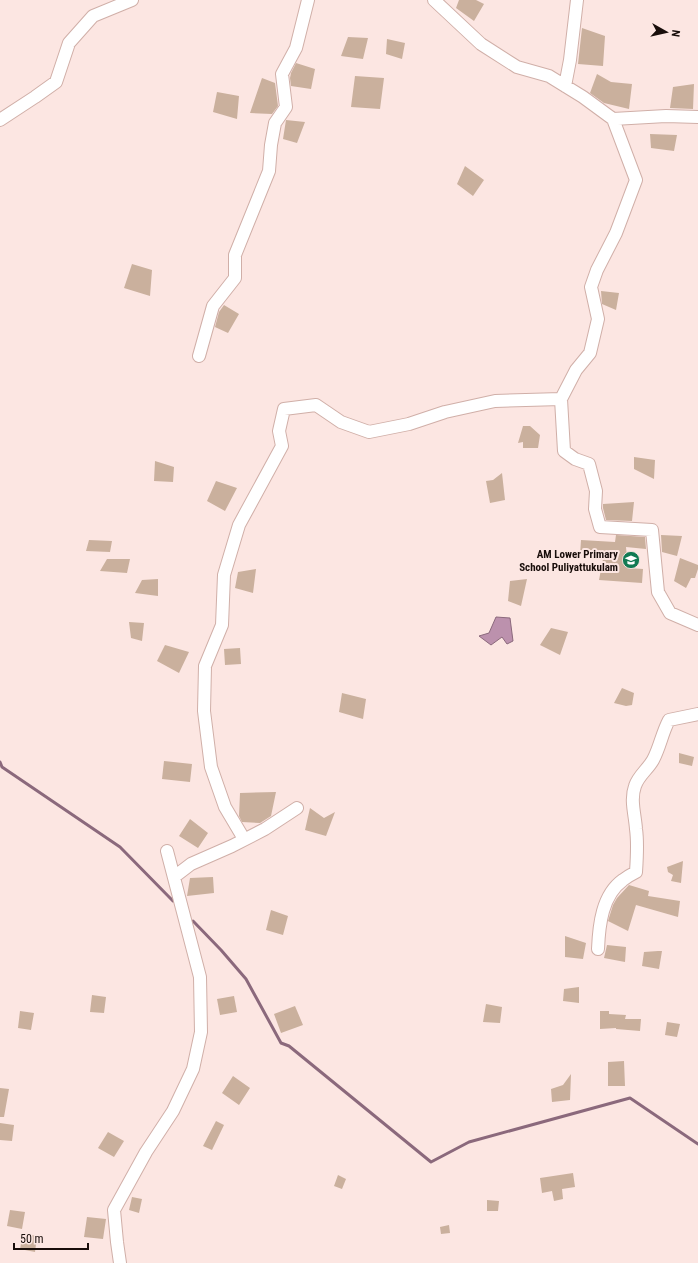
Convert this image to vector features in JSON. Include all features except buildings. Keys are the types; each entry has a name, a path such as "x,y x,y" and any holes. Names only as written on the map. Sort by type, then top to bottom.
{"street":[{"path":"0,120 56,82 69,43 93,16 132,0"},
{"path":"199,356 213,306 235,278 235,255 269,171 271,145 276,123 286,107 282,74 296,48 308,0"},
{"path":"434,0 481,44 517,67 549,76 613,119 636,180 616,233 597,270 591,288 598,319 590,353 576,370 561,399 564,450 575,459 590,464 596,491 595,509 600,527 652,530 658,592 670,613 698,624"},
{"path":"565,86 570,60 577,0"},
{"path":"613,119 666,116 698,117"},
{"path":"244,839 225,807 210,767 204,712 205,666 222,625 224,575 239,525 282,446 279,431 284,409 316,405 341,422 370,432 409,424 445,412 495,401 561,399"},
{"path":"598,949 601,917 610,894 622,880 636,872 638,848 632,807 635,785 652,761 669,720 698,714"},
{"path":"174,877 191,864 265,829 297,808"},
{"path":"120,1263 114,1210 146,1152 177,1104 193,1069 201,1032 200,977 167,851"}],"shaded area":[{"path":"496,617 510,618 513,641 507,644 502,637 491,645 479,636 489,633"}],"waterway":[{"path":"0,762 2,767 120,847 173,901"},
{"path":"193,921 246,979 281,1043 289,1046 431,1162 469,1142 630,1098 698,1144"}],"place":[{"name":"AM Lower Primary School Puliyattukulam","path":"631,560"}]}
